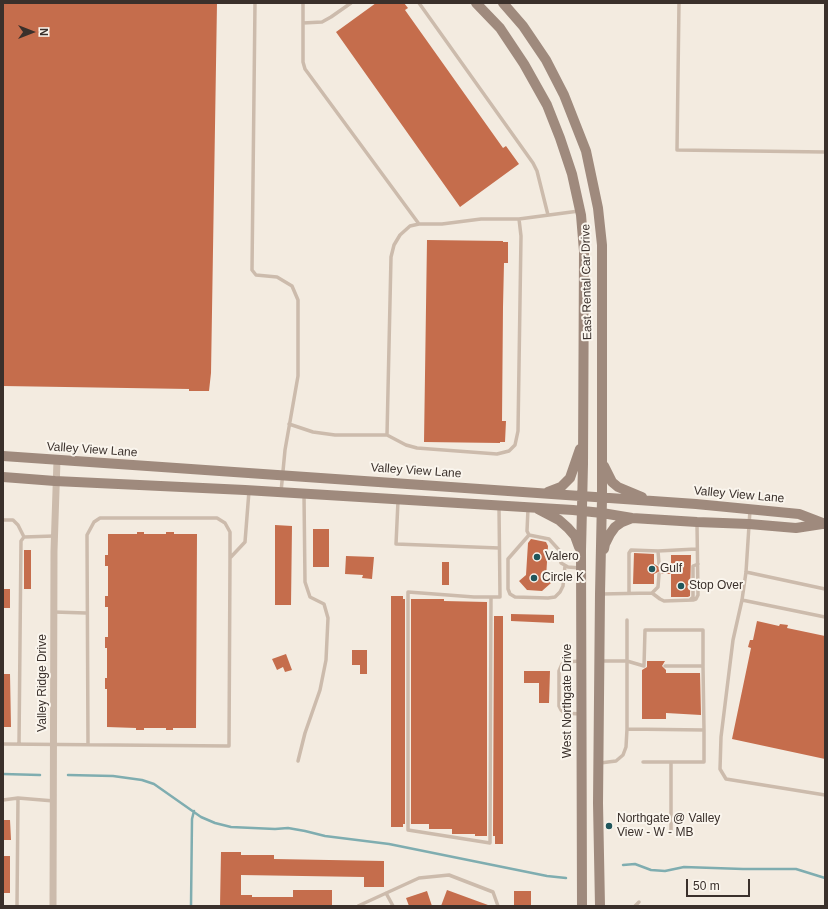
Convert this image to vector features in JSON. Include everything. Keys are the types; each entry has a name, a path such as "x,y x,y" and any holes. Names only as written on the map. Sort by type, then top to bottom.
{"main road":[{"name":"East Rental Car Drive","path":"476,3 500,28 524,64 547,104 572,174 580,210 584,252 582,496"},
{"name":"East Rental Car Drive","path":"503,3 523,26 546,60 564,95 586,151 598,208 602,245 602,513"},
{"path":"580,210 598,208"},
{"path":"544,493 561,486 570,478 583,441"},
{"name":"Valley View Lane","path":"3,456 657,501 799,514 825,524"},
{"path":"602,462 612,482 618,487 657,501"},
{"name":"Valley View Lane","path":"3,477 55,481 249,490 582,511 632,518 796,528 825,524"},
{"name":"West Northgate Drive","path":"582,496 582,906"},
{"path":"532,508 560,520 574,536 581,551"},
{"path":"600,906 599,661 602,513"},
{"path":"600,581 605,544 610,534 622,522 632,518"},
{"path":"581,763 599,763"}],"street":[{"name":"Valley Ridge Drive","path":"53,906 54,536 57,460"}],"lane":[{"path":"255,3 252,270 256,275 277,277 292,286 298,300 298,376 289,424 281,493"},
{"path":"303,3 303,62 305,69 419,224"},
{"path":"303,23 322,22 351,3"},
{"path":"419,3 533,163 537,171 548,215"},
{"path":"679,3 677,150 825,152"},
{"path":"387,435 391,257 394,245 400,235 410,226 419,224 442,224 481,219 519,219 580,210"},
{"path":"289,424 313,432 335,435 387,435 406,445 417,448 497,454 509,451 515,446 518,431 521,236 519,219"},
{"path":"230,558 245,542 249,490"},
{"path":"298,761 305,733 320,690 326,660 328,618 324,604 310,597 305,582 304,494"},
{"path":"398,500 396,544 499,548"},
{"path":"491,597 490,843 408,830 408,592 474,597 491,597 500,597 499,506"},
{"path":"529,535 527,531 532,508"},
{"path":"750,509 746,572 742,600 733,640 721,737 720,769 726,779 825,795"},
{"path":"3,744 229,746 230,532 225,523 217,518 100,518 94,522 87,535 86,613 88,744"},
{"path":"3,520 13,520 18,525 24,537"},
{"path":"600,594 652,593 664,601 696,599 698,595 698,564 696,549 697,522"},
{"path":"529,535 549,539 558,548 560,560 565,566 571,568 581,568"},
{"path":"529,535 508,559 508,589 510,594 516,597 555,597 563,586 565,566"},
{"path":"24,537 54,536"},
{"path":"19,744 21,541 24,537"},
{"path":"629,594 631,561 629,553 631,550 658,551 696,549"},
{"path":"657,562 658,551"},
{"path":"746,572 825,590"},
{"path":"652,593 658,587 657,576"},
{"path":"742,600 825,618"},
{"path":"54,612 86,613"},
{"path":"599,763 616,761 623,755 626,747 627,620"},
{"path":"599,661 627,661 644,666 645,630 703,630 704,762 644,762"},
{"path":"581,661 566,662 562,664 559,671 559,706 561,710 565,713 581,714"},
{"path":"665,666 703,666"},
{"path":"627,729 704,730"},
{"path":"671,762 671,831"},
{"path":"3,800 18,798 54,801"},
{"path":"16,906 18,798"},
{"path":"358,906 419,878 449,875 492,892 498,906"},
{"path":"386,893 393,906"},
{"path":"635,906 639,902"}],"building":[{"path":"3,3 217,3 211,373 209,391 189,391 189,389 3,386"},
{"path":"376,3 404,3 408,8 405,10 503,148 506,146 519,164 460,207 336,32"},
{"path":"427,240 508,242 508,263 504,263 503,307 502,421 506,421 505,442 424,442"},
{"path":"275,525 292,526 291,605 275,605"},
{"path":"313,529 329,529 329,567 313,567"},
{"path":"137,532 144,532 144,534 166,534 166,532 174,532 174,534 197,534 196,728 173,728 173,730 166,730 166,728 144,728 144,730 136,730 136,728 107,727 107,689 105,689 105,678 107,678 107,648 105,648 105,637 108,637 108,607 105,607 105,596 108,596 108,566 105,566 105,555 108,555 108,534 137,534"},
{"path":"531,539 546,542 548,546 546,578 551,583 542,591 527,590 519,581 526,575 528,543"},
{"path":"24,550 31,550 31,589 24,589"},
{"path":"634,553 654,554 654,564 659,567 662,564 671,564 671,555 691,555 690,596 671,597 671,574 662,574 660,571 654,574 654,584 633,584"},
{"path":"346,556 374,557 372,579 362,578 363,575 345,574"},
{"path":"442,562 449,562 449,585 442,585"},
{"path":"3,589 10,589 10,608 3,608"},
{"path":"391,596 403,596 403,599 405,599 405,824 403,824 403,827 391,827"},
{"path":"411,599 444,599 444,601 487,602 487,836 475,836 475,834 452,834 452,829 429,829 429,824 411,824"},
{"path":"511,614 554,615 554,623 511,621"},
{"path":"494,616 503,616 503,844 495,844 495,836 493,836"},
{"path":"757,621 779,626 780,624 788,625 787,628 825,636 825,759 732,739 751,648 748,647 750,640 753,640"},
{"path":"352,650 367,650 367,674 360,674 360,665 352,665"},
{"path":"286,654 292,670 285,672 283,667 277,670 272,659"},
{"path":"647,661 665,661 662,666 666,670 666,673 700,673 701,715 666,713 666,719 642,719 642,670 647,667"},
{"path":"524,671 550,671 549,703 539,703 539,683 524,683"},
{"path":"3,674 10,674 11,727 3,727"},
{"path":"3,820 10,820 11,840 3,840"},
{"path":"221,852 241,852 241,855 274,855 274,859 384,861 384,887 364,887 364,877 241,875 241,895 252,895 252,897 293,897 293,890 332,890 332,906 220,906"},
{"path":"3,856 10,856 10,893 3,893"},
{"path":"447,890 488,905 488,906 441,906"},
{"path":"427,891 432,906 409,906 406,898"},
{"path":"514,891 531,891 531,906 514,906"}],"waterway":[{"path":"3,774 40,775"},
{"path":"68,775 113,776 142,780 154,784 201,817 215,823 231,827 275,829 288,828 325,836 389,844 547,876 566,878"},
{"path":"191,906 192,819 194,811"},
{"path":"623,865 635,864 651,870 665,871 684,867 796,869 825,878"}],"place":[{"name":"Valero","path":"537,557"},
{"name":"Gulf","path":"652,569"},
{"name":"Circle K","path":"534,578"},
{"name":"Stop Over","path":"681,586"},
{"name":"Northgate @ Valley View - W - MB","path":"609,826"}]}
